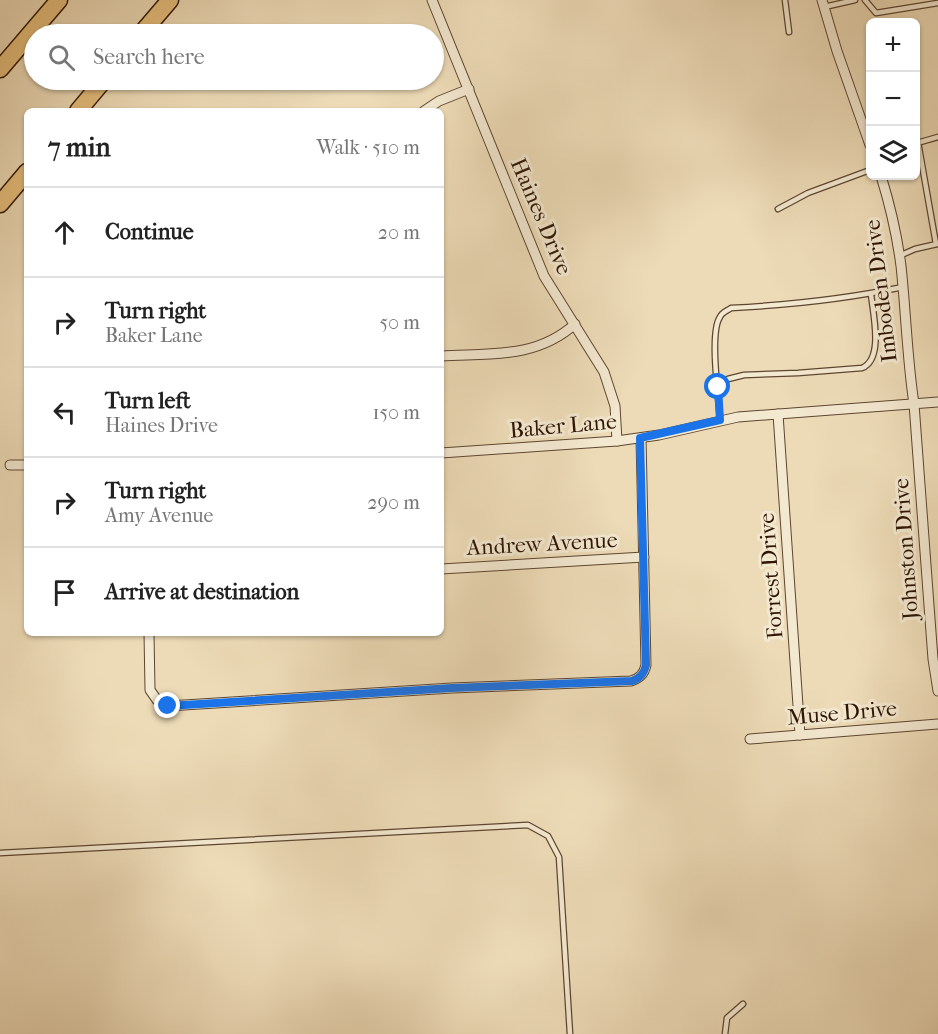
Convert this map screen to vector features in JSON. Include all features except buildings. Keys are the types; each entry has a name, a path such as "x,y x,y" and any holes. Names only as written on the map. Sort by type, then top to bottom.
{"highway":[{"path":"38,24 59,0"},
{"path":"150,24 170,0"},
{"path":"0,69 24,41"},
{"path":"81,108 96,90"},
{"path":"0,204 24,176"}],"street":[{"name":"Haines Drive","path":"432,0 442,24"},
{"path":"823,4 866,134"},
{"name":"Haines Drive","path":"444,29 544,276 604,372 611,388 615,406 617,441"},
{"path":"428,108 439,101 469,89"},
{"name":"Imboden Drive","path":"882,180 899,256 914,404"},
{"path":"444,356 523,351 552,342 575,324"},
{"name":"Baker Lane","path":"444,453 617,441 720,420 938,402"},
{"name":"Johnston Drive","path":"914,404 933,659 938,691"},
{"name":"Forrest Drive","path":"778,414 800,735"},
{"path":"149,636 150,690 157,700 168,706 452,688 632,681 642,675 646,665 640,438"},
{"path":"10,465 24,465"},
{"name":"Andrew Avenue","path":"444,569 644,557"},
{"name":"Muse Drive","path":"750,739 938,724"}],"lane":[{"path":"785,0 789,32"},
{"path":"823,4 855,0"},
{"path":"865,0 876,13 938,3"},
{"path":"920,142 938,137"},
{"path":"899,256 915,249 937,244 920,158"},
{"path":"778,209 808,193 866,171"},
{"path":"720,420 715,333 718,319 723,313 731,309 796,305 903,287"},
{"path":"718,387 728,379 744,375 820,372 867,366 872,361 875,350 871,294"},
{"path":"0,853 528,825 548,836 559,857 570,1034"},
{"path":"725,1034 727,1018 743,1004"}],"route":[{"path":"168,706 637,679 642,675 646,665 640,438 720,420 718,387"}]}
